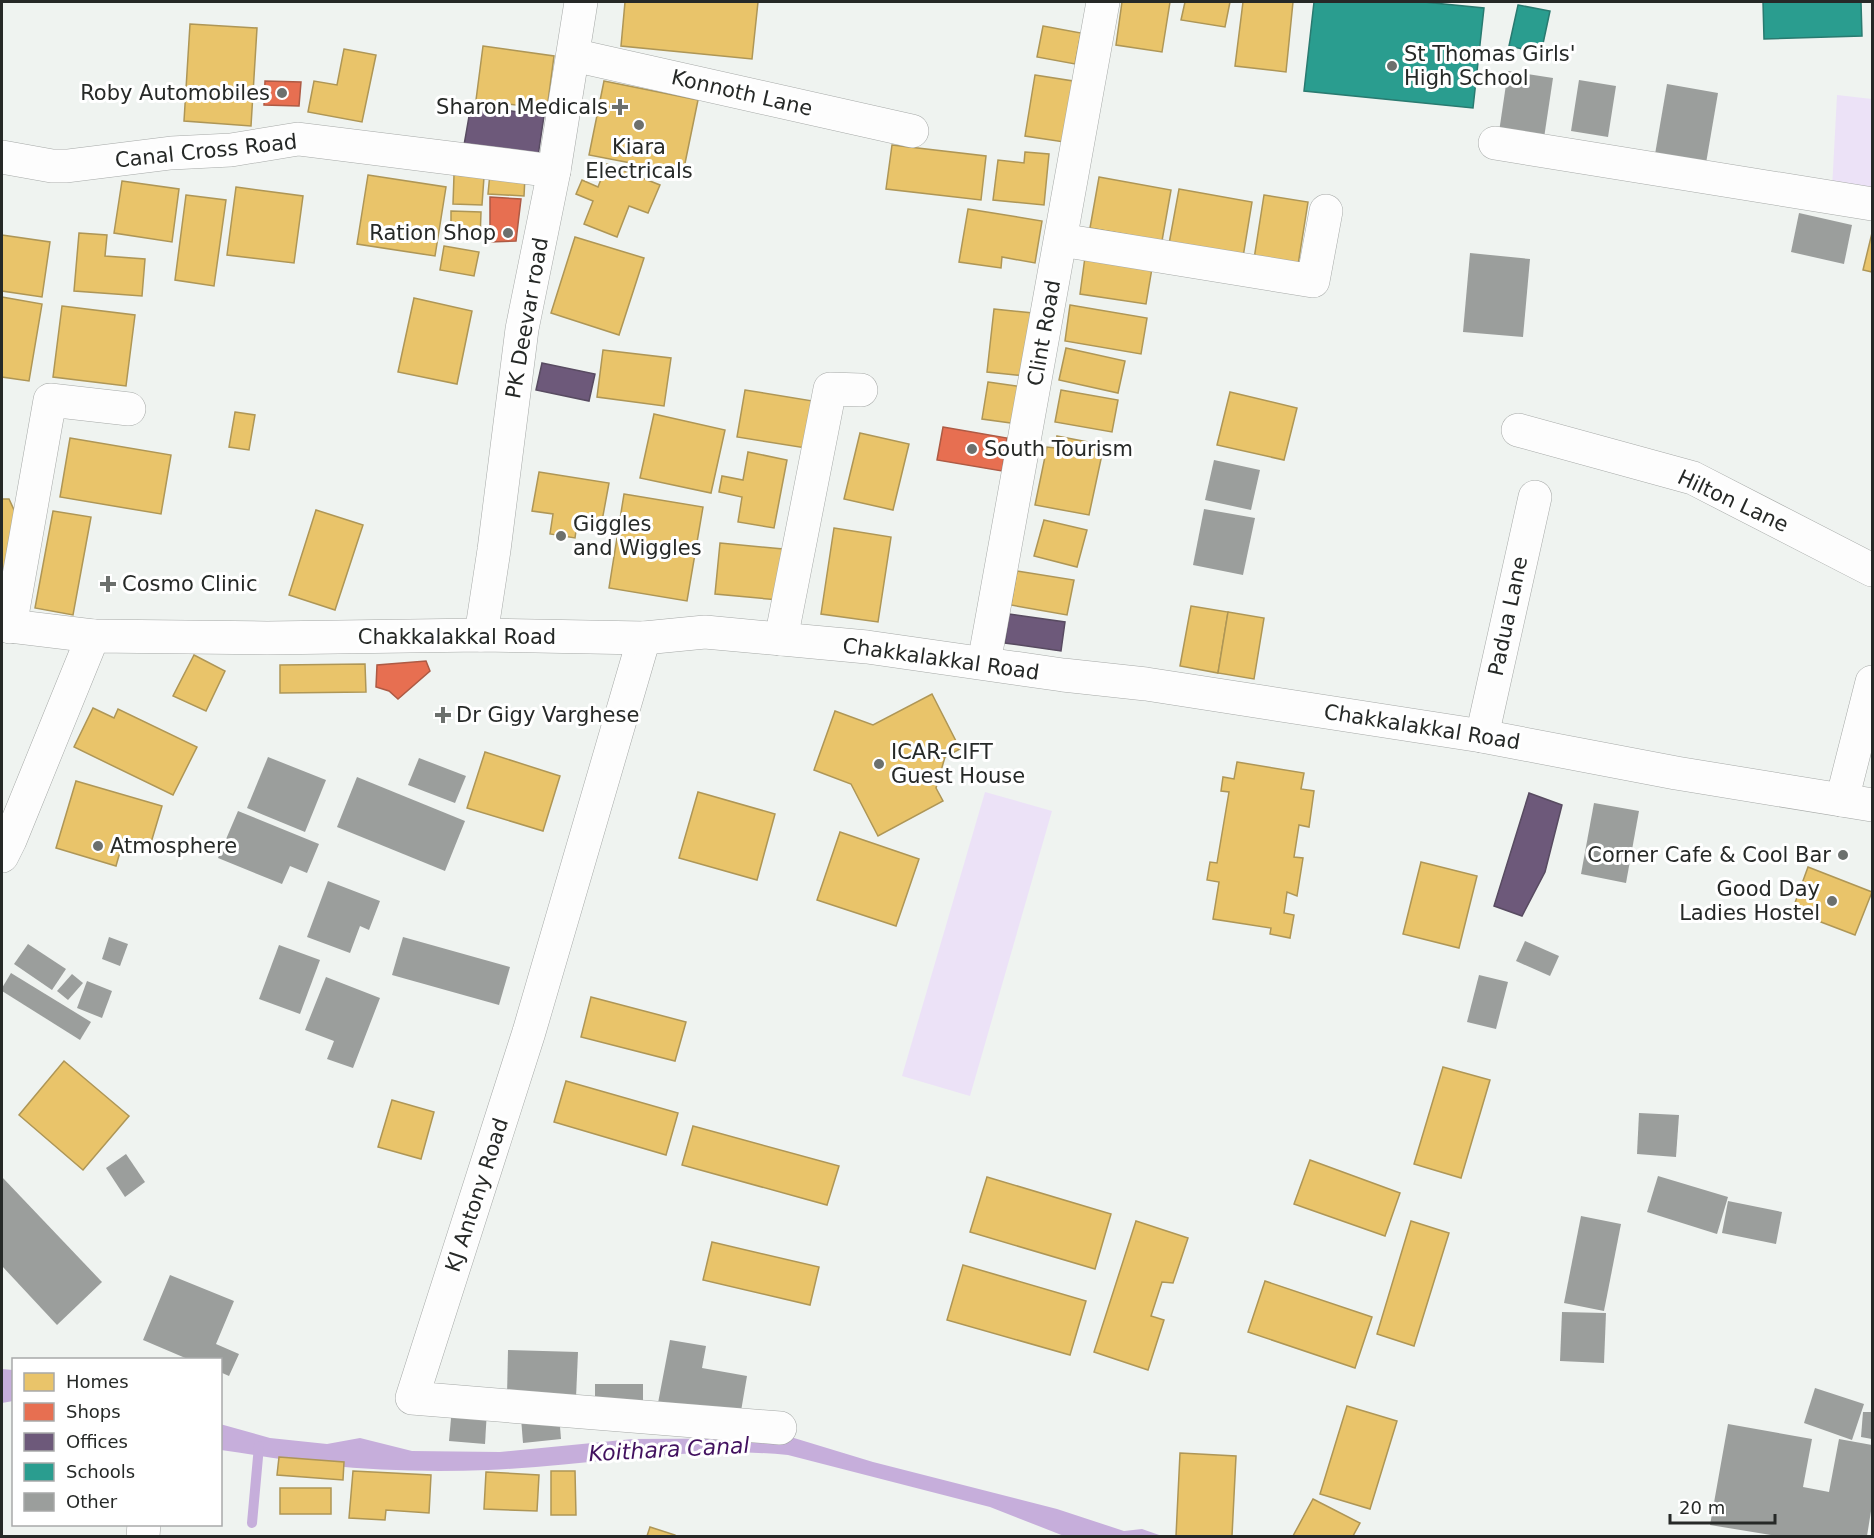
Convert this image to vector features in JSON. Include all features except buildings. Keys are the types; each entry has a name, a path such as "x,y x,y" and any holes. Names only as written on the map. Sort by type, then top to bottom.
{"street":[{"name":"PK Deevar road","path":"481,635 522,329 554,171 581,2"},
{"name":"Clint Road","path":"984,663 1103,2"},
{"name":"Konnoth Lane","path":"573,55 912,131"},
{"name":"Canal Cross Road","path":"2,157 52,166 67,166 171,153 231,150 298,139 554,171"},
{"path":"1495,143 1872,204"},
{"path":"1061,240 1313,281 1326,211"},
{"path":"781,639 830,389 861,390"},
{"path":"6,626 50,400 129,409"},
{"name":"Hilton Lane","path":"1518,430 1693,478 1872,570"},
{"name":"Padua Lane","path":"1482,736 1535,497"},
{"name":"Chakkalakkal Road","path":"6,626 93,636 267,638 481,635 644,638 705,632 867,647 1063,675 1146,684 1482,736 1676,773 1857,802"},
{"path":"2,856 93,636"},
{"name":"KJ Antony Road","path":"644,638 529,1032 412,1398 780,1428"},
{"path":"1857,802 1872,682"}],"shaded area":[{"path":"1837,95 1872,99 1872,193 1832,189"},
{"path":"985,792 1052,811 970,1096 902,1076"}],"water":[{"path":"2,1369 12,1370 12,1401 2,1403"},
{"name":"Koithara Canal","path":"222,1425 270,1438 327,1444 360,1438 412,1451 500,1452 633,1439 794,1438 873,1462 1057,1509 1124,1531 1142,1529 1162,1536 1064,1536 990,1507 788,1455 676,1454 488,1470 386,1470 324,1465 222,1450"}],"waterway":[{"path":"252,1523 259,1446"}],"place":[{"name":"St Thomas Girls' High School","path":"1392,66"},
{"name":"Roby Automobiles","path":"282,93"},
{"name":"Sharon Medicals","path":"620,107"},
{"name":"Kiara Electricals","path":"639,125"},
{"name":"Ration Shop","path":"508,233"},
{"name":"South Tourism","path":"972,449"},
{"name":"Giggles and Wiggles","path":"561,536"},
{"name":"Cosmo Clinic","path":"108,584"},
{"name":"Dr Gigy Varghese","path":"443,715"},
{"name":"ICAR-CIFT Guest House","path":"879,764"},
{"name":"Atmosphere","path":"98,846"},
{"name":"Corner Cafe & Cool Bar","path":"1843,855"},
{"name":"Good Day Ladies Hostel","path":"1832,901"}]}
